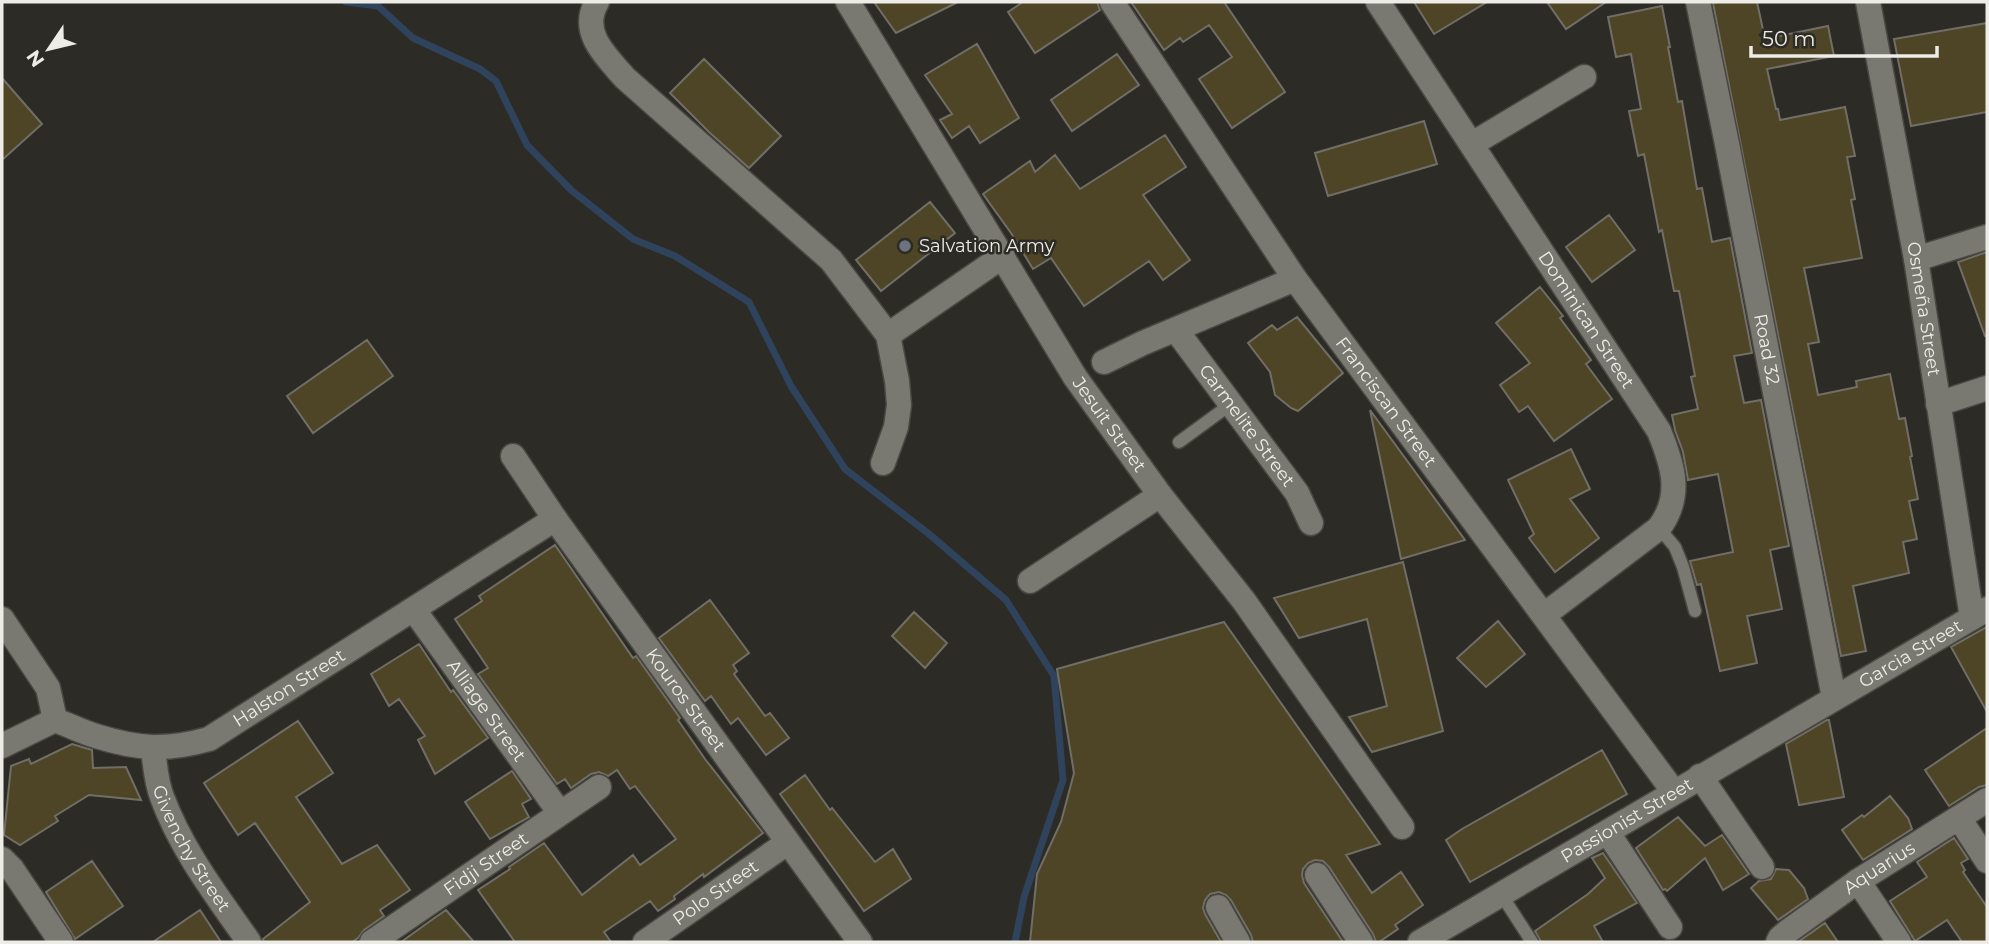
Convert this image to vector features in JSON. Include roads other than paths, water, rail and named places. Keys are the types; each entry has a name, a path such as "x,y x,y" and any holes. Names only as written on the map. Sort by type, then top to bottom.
{"street":[{"path":"597,2 591,28 594,40 625,78 831,260 888,335 899,405 896,427 883,463"},
{"name":"Jesuit Street","path":"848,2 1076,377 1160,495 1244,601 1402,827"},
{"name":"Franciscan Street","path":"1112,2 1295,279 1674,792"},
{"name":"Dominican Street","path":"1378,2 1658,431 1669,454 1674,495 1668,516 1659,528 1544,615"},
{"name":"Road 32","path":"1698,2 1834,698"},
{"name":"Osmeña Street","path":"1868,2 1916,259 1938,404 1980,614"},
{"path":"1472,144 1584,77"},
{"path":"1916,259 1987,237"},
{"path":"888,335 1003,256"},
{"path":"1104,362 1295,279"},
{"name":"Carmelite Street","path":"1176,330 1297,493 1311,523"},
{"path":"1938,404 1987,388"},
{"name":"Kouros Street","path":"513,456 787,844 860,942"},
{"path":"1030,581 1160,495"},
{"name":"Halston Street","path":"55,720 93,736 134,747 153,749 186,746 209,739 555,519"},
{"name":"Alliage Street","path":"414,610 559,813"},
{"name":"Garcia Street","path":"1834,698 1980,614"},
{"path":"2,619 48,688 55,720 2,746"},
{"name":"Passionist Street","path":"1420,942 1834,698"},
{"name":"Givenchy Street","path":"153,749 161,795 177,830 195,865 249,942"},
{"path":"1700,776 1762,867"},
{"name":"Fidji Street","path":"372,942 599,787"},
{"name":"Aquarius","path":"1778,942 1787,932 1858,881 1987,800"},
{"path":"1959,818 1987,861"},
{"path":"1608,833 1670,927"},
{"name":"Polo Street","path":"649,941 787,844"},
{"path":"2,859 12,869 61,942"},
{"path":"1317,875 1361,942"},
{"path":"1858,881 1899,942"},
{"path":"1218,907 1238,942"}],"lane":[{"path":"1179,442 1231,404"},
{"path":"1659,528 1675,547 1695,611"},
{"path":"1501,894 1532,942"}],"waterway":[{"path":"346,2 378,6 413,38 480,69 496,81 527,145 571,190 633,239 675,256 749,302 791,386 845,469 929,534 1006,600 1054,676 1063,780 1024,897 1015,942"}],"place":[{"name":"Salvation Army","path":"905,246"}]}
